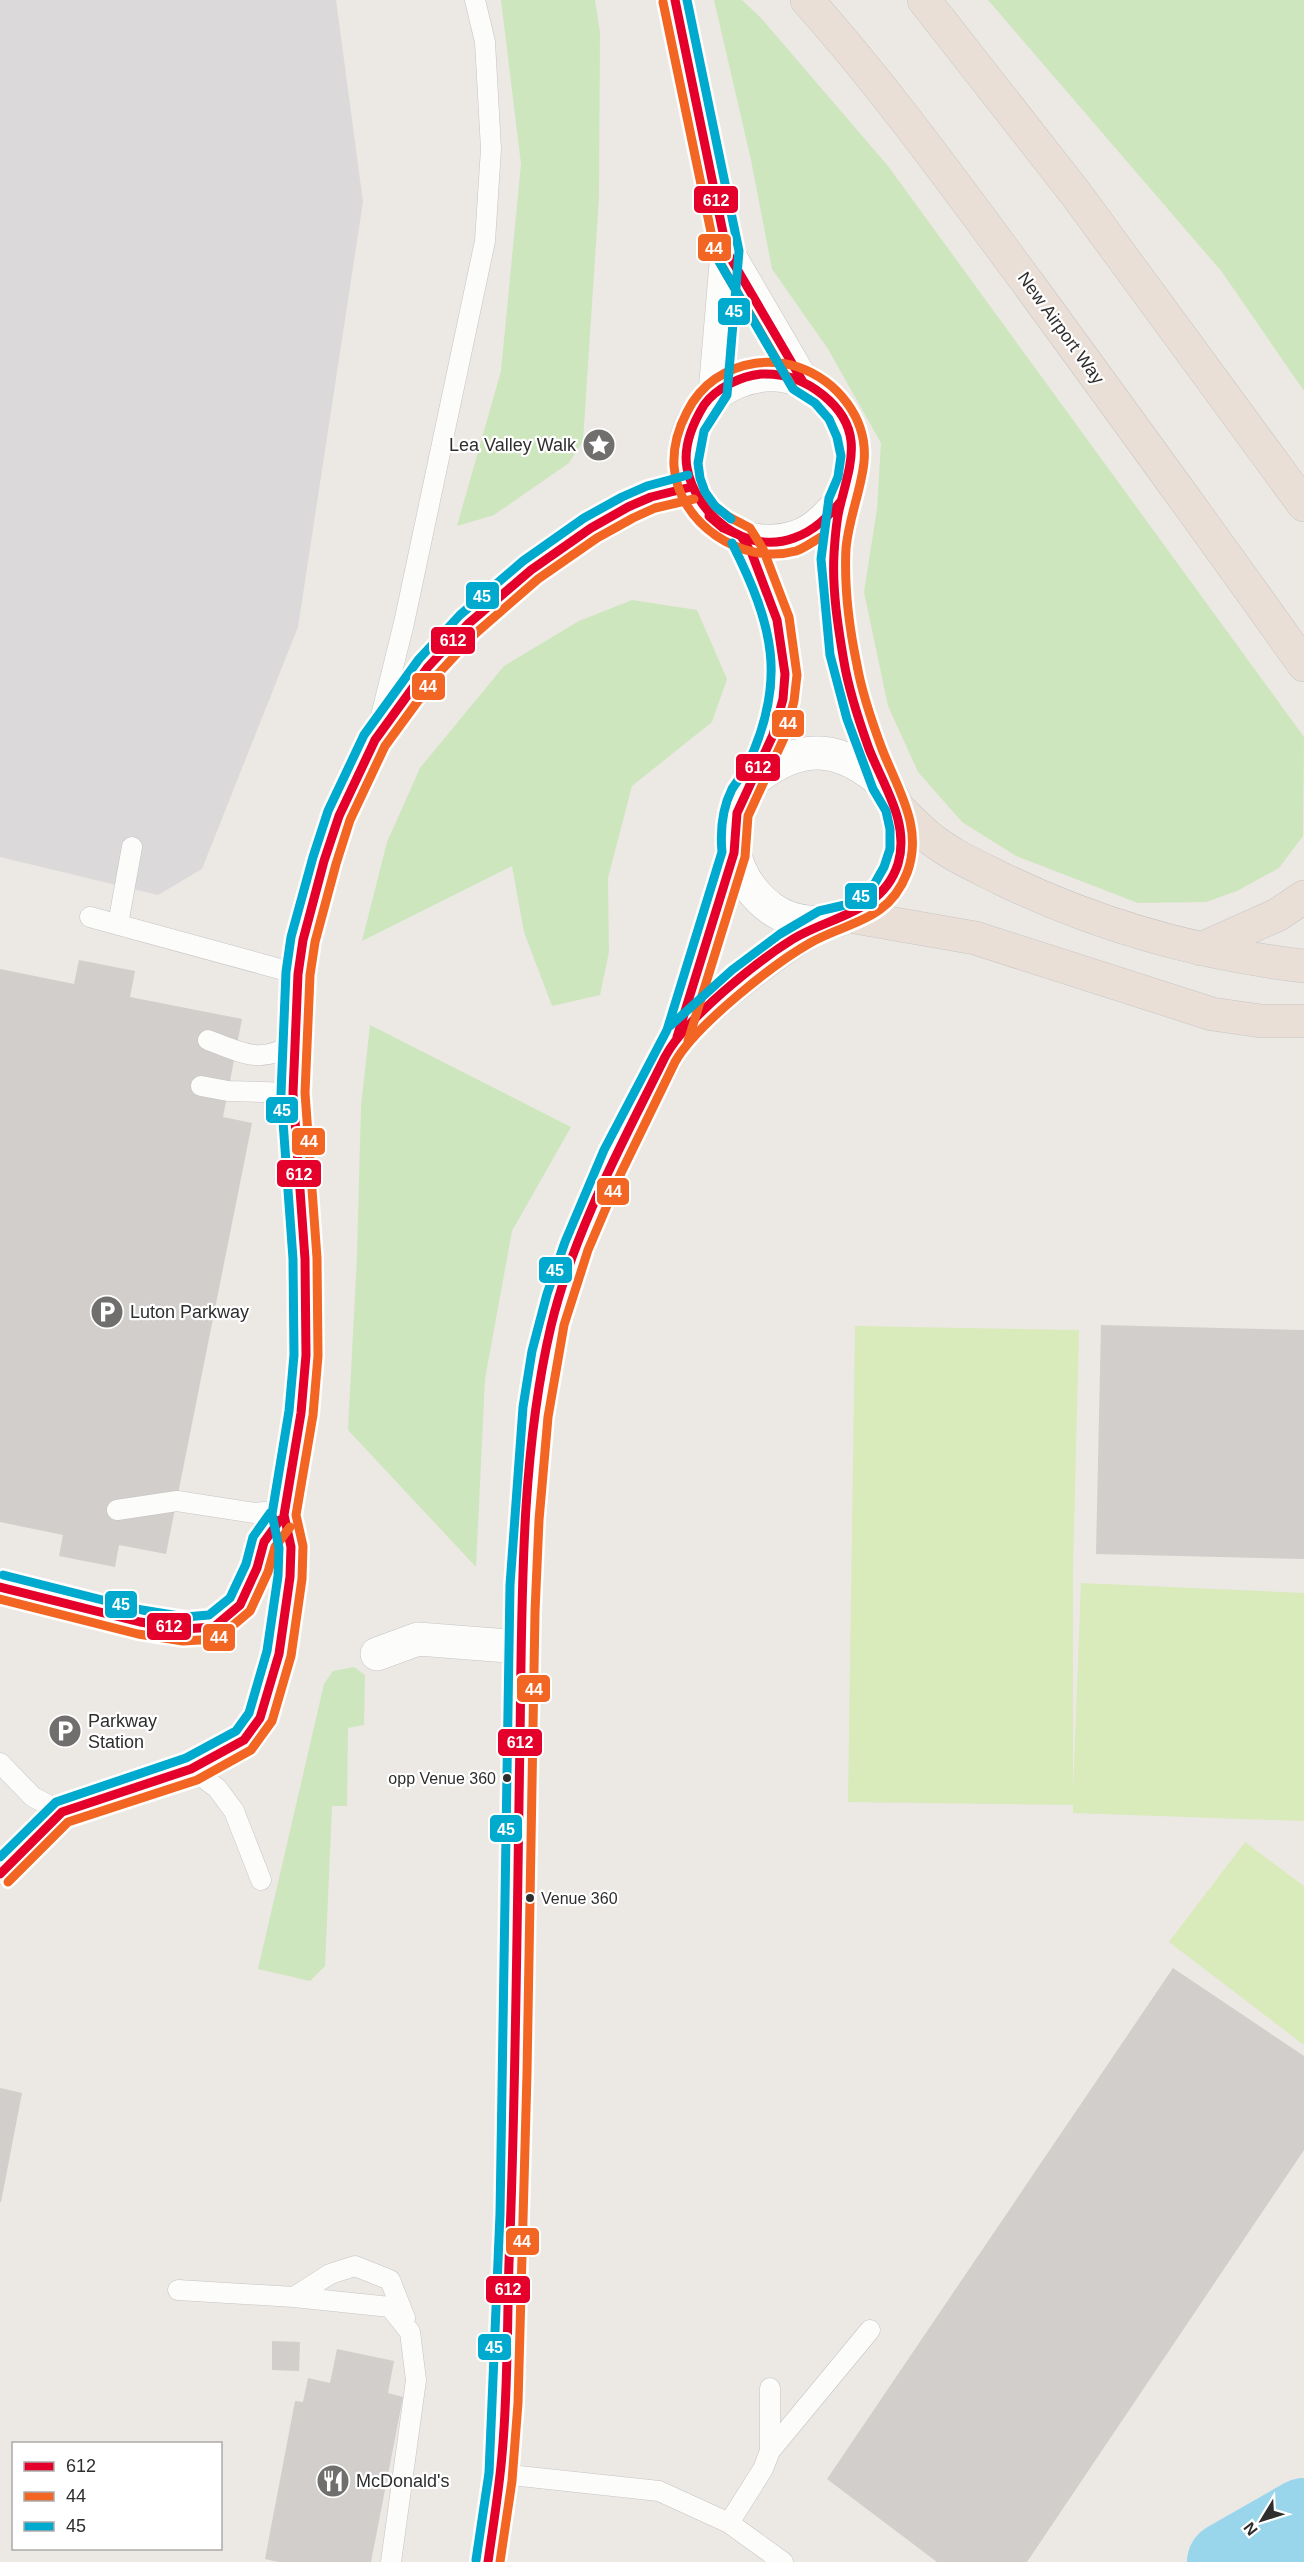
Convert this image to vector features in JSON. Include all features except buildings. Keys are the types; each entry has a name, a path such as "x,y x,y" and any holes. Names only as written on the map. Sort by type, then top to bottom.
{"highway":[{"name":"New Airport Way","path":"807,0 838,35 981,220 1151,451 1304,665"},
{"path":"924,0 1076,194 1304,505"},
{"path":"890,795 931,839 966,861 1033,894 1134,932 1201,949 1304,966"},
{"path":"1201,949 1277,915 1304,897"},
{"path":"836,919 975,938 1212,1014 1261,1021 1304,1021"}],"main road":[{"path":"675,0 727,252 715,393"},
{"path":"727,252 803,381"},
{"path":"678,1035 740,979 787,944 836,919 868,906 884,891 895,872 902,851 902,828 858,716 842,654 833,559 841,501 850,480 853,456 849,433 839,412 823,394 803,381 786,376 749,376 731,383 715,393 696,417 686,446 685,467 690,487 702,510 720,527 743,538 771,542 799,537 823,522 841,501"},
{"path":"284,1512 302,1413 306,1355 305,1259 294,1093 298,974 308,921 339,816 375,740 428,667 468,624 531,570 591,528 651,497 690,487"},
{"path":"743,538 764,577 774,610 783,650 785,689 773,734 755,778 743,795 735,813 732,833 734,853 756,897 776,912 800,921 836,919"},
{"path":"755,778 774,764 796,755 820,752 844,756 866,767 890,795"},
{"path":"488,2562 501,2474 512,2214 521,1647 524,1561 535,1409 547,1342 559,1297 580,1236 615,1156 678,1035 734,853"},
{"path":"377,1654 418,1639 521,1647"}],"lane":[{"path":"375,740 404,623 485,241 491,149 485,42 475,0"},
{"path":"118,924 132,848"},
{"path":"90,917 298,974"},
{"path":"208,1040 266,1057 294,1043"},
{"path":"201,1086 228,1091 294,1093"},
{"path":"117,1510 177,1501 255,1513 284,1512"},
{"path":"0,1587 140,1622 184,1629 213,1627 240,1605 257,1568 264,1542 284,1512"},
{"path":"0,1874 62,1812 191,1769 244,1740 260,1718 279,1653 291,1577 291,1547 284,1512"},
{"path":"0,1764 33,1797 62,1812"},
{"path":"191,1769 217,1788 234,1811 261,1880"},
{"path":"294,2297 330,2274 355,2266 390,2280 410,2331 416,2380 391,2562"},
{"path":"178,2290 294,2297 390,2307 410,2331"},
{"path":"729,2523 763,2469 770,2451 870,2330"},
{"path":"770,2388 770,2451"},
{"path":"501,2474 659,2491 729,2523 783,2562"}],"shaded area":[{"path":"0,0 336,0 363,202 298,627 202,869 158,895 0,857"}],"green space":[{"path":"501,0 595,0 600,32 599,197 583,441 569,463 494,515 457,526 501,371 521,164"},
{"path":"714,0 742,0 760,17 888,166 1304,737 1303,836 1279,868 1237,891 1206,902 1138,903 1016,856 962,822 918,772 888,706 864,592 877,509 881,443 828,349 772,269 751,160"},
{"path":"988,0 1304,0 1304,391 1222,272"},
{"path":"632,600 697,610 727,679 712,722 632,786 608,878 609,952 600,995 552,1006 524,932 512,866 362,941 387,842 420,768 504,666 579,621"},
{"path":"370,1025 571,1127 512,1231 485,1379 476,1567 348,1430 357,1256 361,1106"},
{"path":"855,1326 1079,1330 1073,1569 1073,1793 1081,1583 1304,1593 1304,1821 1073,1813 1073,1805 848,1802"},
{"path":"354,1667 365,1675 364,1725 348,1728 347,1806 332,1806 325,1966 310,1981 258,1969 324,1684 333,1671"},
{"path":"1245,1842 1304,1886 1304,2045 1169,1942"}],"waterway":[{"path":"1227,2562 1304,2518"}],"transit line":[{"name":"612","path":"675,0 727,252 803,382"},
{"name":"45","path":"687,0 739,251 727,395 704,431 698,463 705,492 715,506 731,519"},
{"name":"44","path":"663,2 716,256 793,388"},
{"name":"45","path":"670,1026 732,970 780,934 819,911 845,905 861,896 875,883 890,849 890,829 886,811 873,789 847,719 830,655 821,559 829,498 838,477 841,456 837,437 829,419 815,403 793,389 717,258"},
{"name":"44","path":"500,2562 512,2481 518,2403 527,2073 535,1612 539,1520 548,1417 564,1325 588,1250 620,1175 675,1062 685,1047 717,1014 776,965 810,943 866,918 889,902 907,873 913,840 907,810 868,708 859,676 849,622 846,548 864,462 864,446 855,417 848,404 826,382 812,373 787,364 766,362 745,365 715,379 692,402 677,438 674,466 678,487 687,505 700,522 716,536 734,546 754,552 775,554 796,551 823,536"},
{"name":"612","path":"488,2562 501,2468 506,2383 515,2067 521,1637 525,1532 533,1427 551,1326 572,1256 600,1188 665,1057 675,1042 723,992 778,949 808,931 854,911 880,893 898,864 901,849 901,834 894,805 869,749 851,695 838,622 834,581 835,542 839,512 851,461 850,433 845,420 836,408 816,390 802,382 778,375 761,374 737,380 715,393 704,405 690,435 686,451 687,468 692,485 701,501 712,516 726,527 741,536 758,541 776,542 794,538 820,523 841,501"},
{"name":"45","path":"0,1857 56,1802 186,1758 236,1731 249,1713 267,1651 278,1576 279,1548 272,1514 289,1411 294,1355 293,1259 281,1094 286,972 291,937 328,811 364,735 419,659 460,615 523,561 584,518 622,497 647,486 688,475"},
{"name":"612","path":"0,1874 62,1812 191,1769 244,1740 260,1718 279,1654 290,1577 291,1547 284,1515 301,1413 306,1355 305,1259 293,1093 298,974 303,940 324,861 339,816 375,740 428,667 468,624 531,570 591,528 628,507 651,497 691,487"},
{"name":"44","path":"8,1882 68,1822 197,1780 251,1750 272,1721 291,1656 302,1579 303,1546 296,1515 313,1415 318,1356 317,1258 305,1093 310,975 315,942 350,820 385,746 437,675 476,633 538,579 597,538 633,518 655,508 694,499"},
{"name":"44","path":"688,1041 745,857 748,816 784,738 794,701 797,675 789,617 763,549 750,528 717,508"},
{"name":"612","path":"677,1037 734,853 737,813 773,735 783,699 785,674 777,620 752,554 741,536 723,528 709,516"},
{"name":"45","path":"476,2560 489,2473 500,2214 510,1585 523,1407 532,1351 547,1294 565,1242 604,1150 667,1030 722,852 721,836 726,804 732,789 747,766 760,735 768,706 771,679 766,627 732,543"},
{"name":"45","path":"3,1575 142,1610 185,1617 209,1615 230,1598 246,1564 253,1537 270,1513"},
{"name":"612","path":"0,1587 140,1622 184,1629 214,1627 240,1605 257,1568 264,1542 280,1520"},
{"name":"44","path":"0,1599 138,1634 183,1641 217,1639 250,1611 268,1572 275,1547 290,1527"}],"place":[{"name":"Lea Valley Walk","path":"599,445"},
{"name":"Luton Parkway","path":"107,1312"},
{"name":"Parkway Station","path":"65,1731"},
{"name":"opp Venue 360","path":"507,1778"},
{"name":"Venue 360","path":"530,1898"},
{"name":"McDonald's","path":"333,2481"}]}
